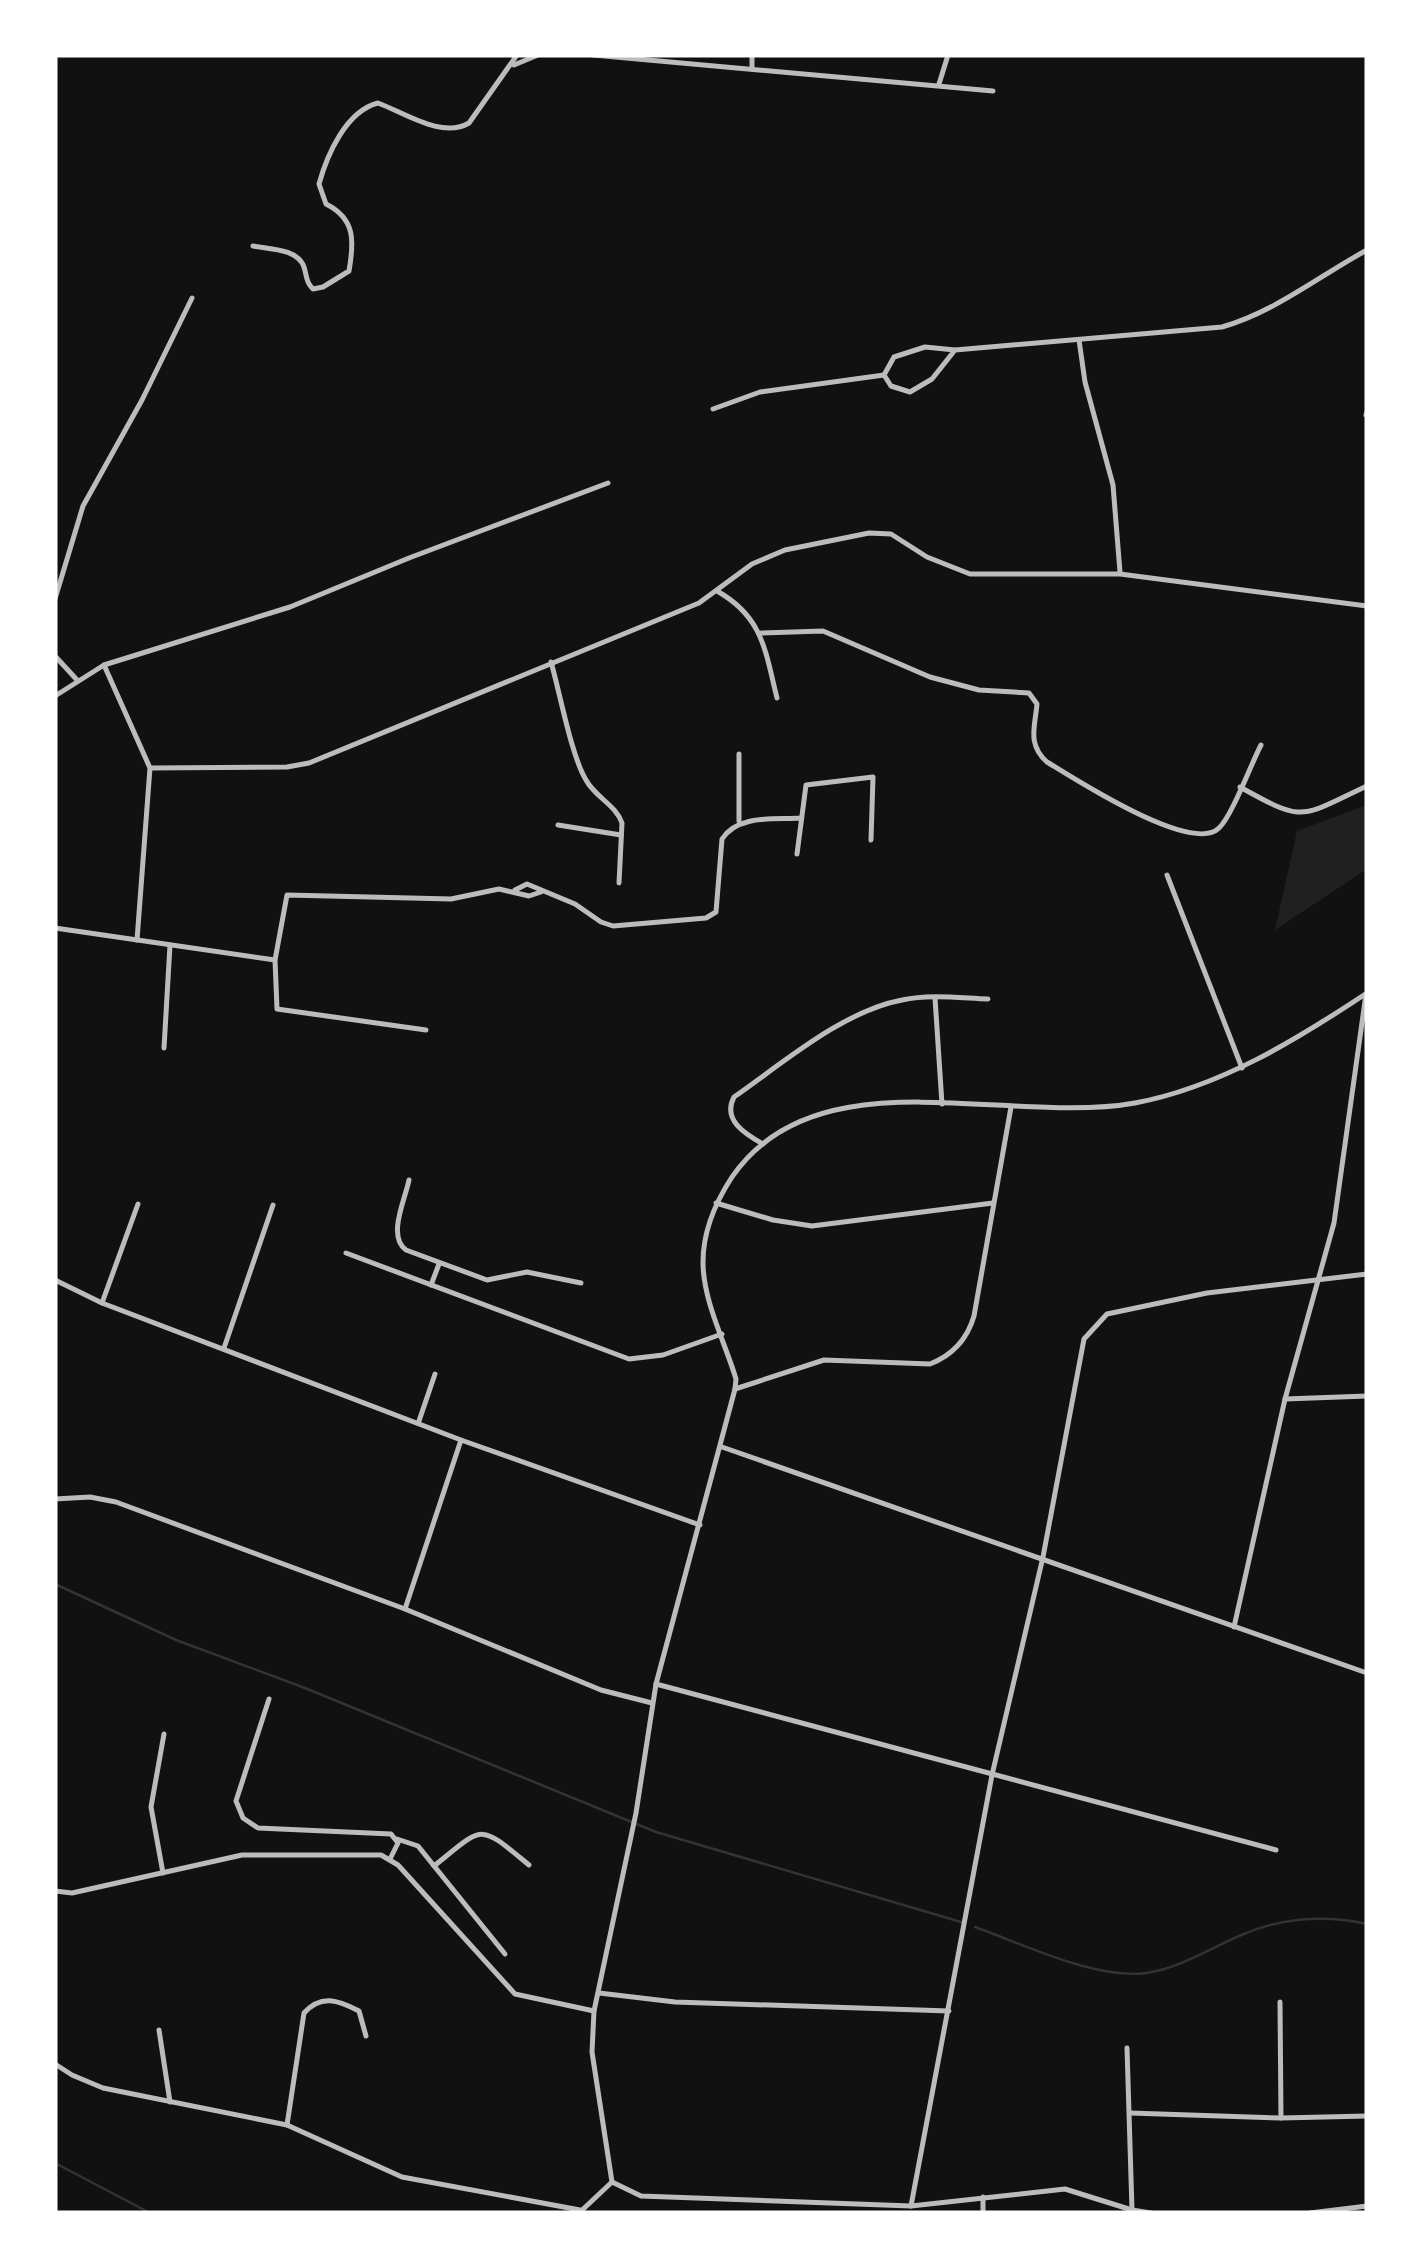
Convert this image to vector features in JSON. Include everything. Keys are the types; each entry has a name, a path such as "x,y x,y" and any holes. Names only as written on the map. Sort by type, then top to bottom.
{"street":[{"path":"253,246 293,254 301,260 313,289 338,280 349,271 354,240 349,224 338,210 326,204 319,184 336,141 363,109 378,103 438,127 460,129 469,124 517,55"},
{"path":"512,67 538,55"},
{"path":"593,55 994,90"},
{"path":"752,55 752,68"},
{"path":"940,84 948,55"},
{"path":"884,375 888,364 903,352 925,347 955,350 1182,332 1242,322 1367,250"},
{"path":"55,599 83,506 142,400 192,298"},
{"path":"1079,340 1085,382 1113,485 1120,574"},
{"path":"884,375 891,386 910,392 932,379 955,350"},
{"path":"713,409 760,392 884,375"},
{"path":"55,696 104,664 290,607 608,483"},
{"path":"150,768 287,767 309,763 699,603 752,564 785,550 870,534 891,534 937,562 970,574 1120,574 1367,606"},
{"path":"717,591 741,606 761,633 776,698"},
{"path":"761,633 823,631 930,677 979,690 1029,693 1037,704 1033,741 1046,762 1098,795 1192,836 1210,834 1222,825 1260,745"},
{"path":"55,656 78,681"},
{"path":"551,662 584,777 598,797 619,815 620,884"},
{"path":"104,664 150,768 137,940"},
{"path":"739,754 739,823"},
{"path":"798,854 806,785 873,777 872,840"},
{"path":"1240,788 1279,809 1300,814 1367,786"},
{"path":"426,1030 277,1008 275,960 285,898 292,893 450,899 499,889 529,896 541,892 574,904 614,926 713,916 717,908 722,839 739,823 801,818"},
{"path":"558,825 621,834"},
{"path":"1167,874 1242,1068"},
{"path":"55,928 275,960"},
{"path":"164,1048 170,945"},
{"path":"612,2182 592,2052 594,2011 636,1813 656,1684 736,1389 703,1264 708,1224 716,1203 746,1158 799,1121 820,1112 899,1104 1010,1108 1131,1104 1177,1093 1242,1068 1318,1026 1366,993"},
{"path":"1234,1626 1285,1399 1334,1223 1366,993"},
{"path":"935,997 942,1104"},
{"path":"763,1144 746,1135 730,1115 729,1105 734,1096 850,1019 905,999 988,1000"},
{"path":"736,1389 824,1360 930,1364 944,1359 969,1335 1010,1108"},
{"path":"409,1180 396,1240 406,1250 487,1280 527,1272 581,1282"},
{"path":"716,1203 773,1220 812,1226 993,1203"},
{"path":"102,1303 138,1204"},
{"path":"224,1350 273,1205"},
{"path":"346,1253 630,1360 662,1356 722,1334"},
{"path":"431,1285 439,1264"},
{"path":"911,2206 992,1776 1043,1557 1084,1339 1108,1314 1208,1293 1367,1274"},
{"path":"55,1280 102,1303 224,1350 700,1525"},
{"path":"418,1421 435,1374"},
{"path":"1285,1399 1367,1396"},
{"path":"404,1609 461,1440"},
{"path":"722,1446 1367,1673"},
{"path":"55,1499 90,1497 116,1502 404,1609 601,1690 652,1703"},
{"path":"656,1684 1276,1850"},
{"path":"270,1699 236,1801 243,1818 258,1828 391,1834 418,1846 505,1954"},
{"path":"163,1872 151,1807 164,1734"},
{"path":"434,1866 481,1832 493,1835 529,1865"},
{"path":"390,1859 397,1839"},
{"path":"55,1892 72,1892 242,1855 371,1854 390,1859 515,1994 594,2011"},
{"path":"599,1993 675,2002 949,2011"},
{"path":"287,2125 304,2013 308,2008 326,2000 340,2000 359,2011 366,2036"},
{"path":"1280,2002 1281,2118"},
{"path":"158,2030 170,2102"},
{"path":"1127,2048 1132,2210"},
{"path":"55,2064 104,2088 287,2125 402,2177 579,2211 612,2182"},
{"path":"1130,2113 1281,2118 1367,2116"},
{"path":"612,2182 641,2196 911,2206 1065,2189 1151,2213"},
{"path":"982,2197 982,2213"},
{"path":"1310,2213 1367,2206"}],"shaded area":[{"path":"1367,805 1367,869 1275,930 1297,831"}],"waterway":[{"path":"55,1584 176,1640 305,1688 656,1832 961,1922"},
{"path":"975,1927 1060,1959 1126,1974 1170,1967 1254,1930 1286,1922 1334,1919 1367,1924"},
{"path":"55,2163 150,2213"}]}
